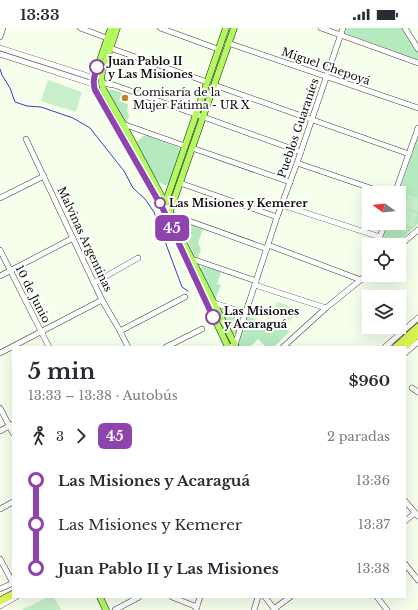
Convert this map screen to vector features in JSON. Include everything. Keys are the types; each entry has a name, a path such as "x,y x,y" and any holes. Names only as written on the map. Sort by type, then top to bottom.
{"highway":[{"path":"397,346 418,327"},
{"path":"404,346 418,334"},
{"path":"0,596 12,590"},
{"path":"0,601 12,595"}],"main road":[{"path":"111,28 93,81 95,90 166,211 214,302 234,346"},
{"path":"117,28 100,76 103,89 123,124 166,211 228,346"},
{"path":"166,211 185,146 226,28"},
{"path":"166,211 180,182 234,28"},
{"path":"93,81 98,79 102,83"},
{"path":"100,598 106,610"}],"street":[{"path":"0,37 3,28"},
{"path":"80,28 107,38"},
{"path":"160,28 218,49"},
{"path":"321,28 418,64"},
{"name":"Pueblos Guaraníes","path":"234,346 343,28"},
{"path":"405,28 418,48"},
{"name":"Miguel Chepoyá","path":"228,43 418,108"},
{"path":"0,48 93,81"},
{"path":"110,48 207,82"},
{"path":"0,54 93,81"},
{"path":"102,83 114,85 301,152"},
{"path":"214,85 409,154"},
{"path":"123,124 185,146"},
{"path":"398,186 418,128"},
{"name":"Malvinas Argentinas","path":"26,139 102,300 128,346"},
{"path":"192,148 290,182"},
{"path":"297,163 364,186"},
{"path":"0,198 44,176"},
{"path":"180,182 277,217"},
{"path":"282,205 380,237 382,230"},
{"path":"166,211 361,280"},
{"path":"406,240 418,230"},
{"path":"0,276 73,238"},
{"name":"10 de Junio","path":"0,250 48,346"},
{"path":"94,283 138,258"},
{"path":"192,259 326,308"},
{"path":"284,346 326,308 361,280"},
{"path":"120,331 185,297"},
{"path":"14,346 102,300"},
{"path":"214,302 245,313"},
{"path":"386,346 418,318"},
{"path":"168,346 202,329"},
{"path":"406,352 418,342"},
{"path":"0,353 12,347"},
{"path":"412,388 418,392"},
{"path":"0,408 11,425 0,431"},
{"path":"406,502 416,514 406,520"},
{"path":"0,509 12,503"},
{"path":"0,559 12,581"},
{"path":"406,565 418,580"},
{"path":"0,589 12,583"},
{"path":"0,606 14,598"},
{"path":"115,610 137,598"},
{"path":"174,598 196,609 200,598"},
{"path":"254,610 258,598"},
{"path":"266,598 274,609 289,598"},
{"path":"378,598 385,608 379,610"}],"green space":[{"path":"346,28 402,28 418,53 418,60 345,33"},
{"path":"48,80 82,92 76,112 41,101"},
{"path":"103,89 114,90 122,93 119,101 128,104 127,110 129,116 126,123"},
{"path":"146,135 182,149 172,184 164,185 157,181 136,143"},
{"path":"418,137 418,224 403,238 383,238 386,230 406,230 406,186 401,186"},
{"path":"408,195 418,198 418,212 406,208"},
{"path":"406,209 418,214 413,227 406,224"},
{"path":"186,222 203,229 198,243 201,249 197,260 181,227"},
{"path":"203,266 221,272 217,284 221,285 215,300 200,268"},
{"path":"277,302 295,308 290,321 273,315"},
{"path":"224,307 240,313 242,318 236,334 232,334 221,309"},
{"path":"246,316 290,331 275,346 265,346 258,339 251,346 237,345"},
{"path":"46,598 55,598 61,610 22,610"}],"waterway":[{"path":"0,69 10,88 15,102 27,106 41,107 73,118 90,128 124,171 133,188 145,199 154,212 182,287 188,291"}],"bus line":[{"name":"45","path":"97,67 93,84 95,90 163,209 213,317"}],"place":[{"name":"Juan Pablo II y Las Misiones","path":"97,67"},
{"name":"Comisaría de la Mujer Fátima - UR X","path":"125,98"},
{"name":"Las Misiones y Kemerer","path":"160,203"},
{"name":"Las Misiones y Acaraguá","path":"213,317"}]}
